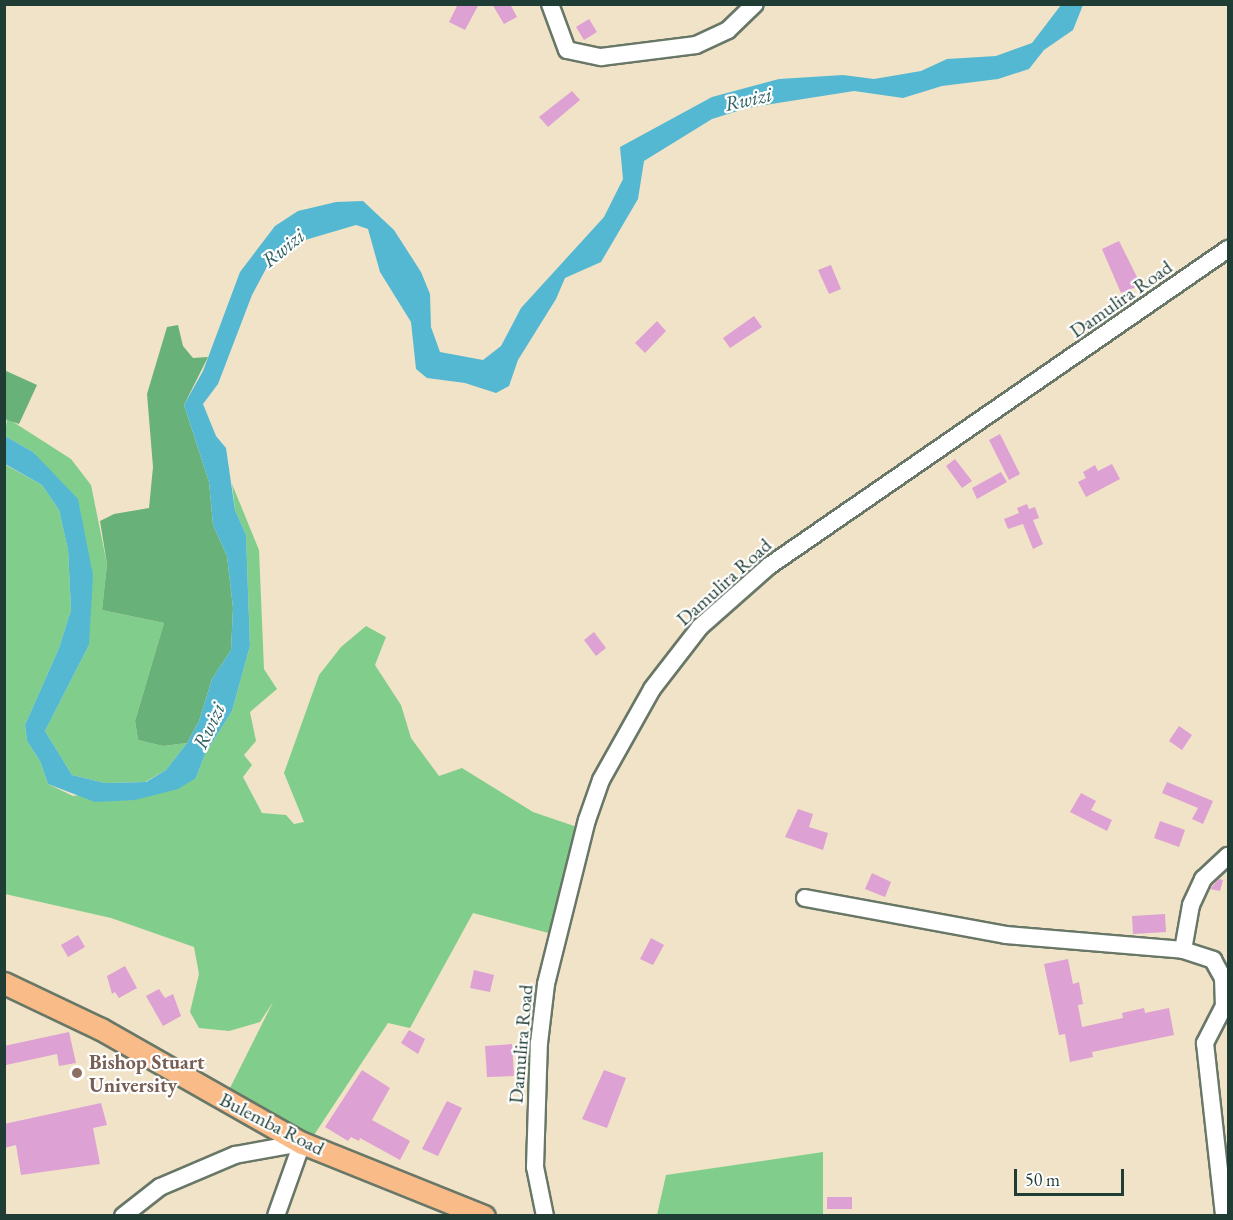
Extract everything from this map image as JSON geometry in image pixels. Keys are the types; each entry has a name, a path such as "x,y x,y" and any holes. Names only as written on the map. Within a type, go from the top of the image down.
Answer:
{"main road":[{"name":"Bulemba Road","path":"4,983 101,1029 302,1143 484,1215"}],"street":[{"path":"550,4 567,50 601,57 696,45 728,30 755,4"},
{"name":"Damulira Road","path":"545,1215 535,1167 538,1043 546,984 587,820 601,780 652,689 700,627 769,566 1228,249"},
{"path":"1183,950 1191,905 1199,888 1228,856"},
{"path":"806,898 1016,937 1183,950 1213,960 1225,987 1224,1006 1205,1043 1224,1215"},
{"path":"123,1215 160,1187 235,1155 302,1143"},
{"path":"276,1215 302,1143"}],"green space":[{"path":"178,325 183,346 193,358 208,357 184,405 209,482 213,525 227,556 233,608 231,650 212,679 199,721 187,743 163,746 138,740 135,721 164,623 102,610 107,564 100,521 114,514 149,508 153,467 147,394 167,327"},
{"path":"4,370 37,385 19,424 5,419"},
{"path":"7,418 71,459 91,485 107,564 102,610 164,623 135,721 138,740 163,746 187,743 166,770 145,782 105,783 72,775 45,731 89,645 52,475 33,452 5,436"},
{"path":"4,464 42,485 59,510 68,549 71,610 59,648 25,725 27,741 40,761 48,784 73,796 196,778 205,754 232,711 250,646 246,535 235,510 232,484 259,550 264,669 277,689 250,712 256,741 244,755 252,765 243,777 262,813 286,815 294,824 304,822 284,773 319,675 341,647 366,626 386,637 375,665 401,705 411,738 439,776 462,768 533,812 580,828 556,935 473,913 410,1028 388,1023 312,1138 226,1096 273,1002 260,1022 229,1031 199,1028 190,1012 199,974 194,947 111,918 5,894"},
{"path":"823,1152 823,1215 657,1215 666,1175"}],"water":[{"name":"Rwizi","path":"1061,5 1083,5 1073,30 1044,50 1029,69 998,79 942,86 903,98 854,91 747,108 712,119 644,161 638,199 601,262 565,278 556,299 518,360 509,386 496,393 465,383 427,378 416,369 411,322 380,272 368,229 356,225 295,243 268,265 252,295 218,384 203,404 216,436 226,448 235,510 246,535 250,646 232,711 205,754 196,778 178,789 135,800 95,802 48,784 40,761 27,741 25,725 59,648 71,610 68,549 59,510 42,485 5,464 5,436 33,452 78,499 93,575 89,645 45,731 72,775 105,783 146,782 166,770 187,743 199,721 212,679 231,650 233,608 227,556 213,525 209,482 184,405 203,371 240,272 275,226 298,211 336,202 363,201 394,230 421,272 430,294 431,327 440,352 483,360 501,346 521,308 604,217 623,179 620,147 712,97 779,79 843,75 874,79 921,71 947,59 996,56 1032,43"}],"building":[{"path":"458,4 479,4 465,30 449,22"},
{"path":"492,4 510,4 517,17 504,24"},
{"path":"589,19 597,32 584,40 576,27"},
{"path":"572,91 580,100 548,127 539,117"},
{"path":"1119,241 1141,285 1121,293 1102,249"},
{"path":"831,265 841,289 829,294 818,270"},
{"path":"754,316 762,327 730,348 723,338"},
{"path":"657,321 666,331 645,353 635,343"},
{"path":"1000,434 1020,474 1009,480 989,440"},
{"path":"955,459 972,481 962,488 946,466"},
{"path":"1112,464 1120,479 1086,497 1078,482 1086,478 1083,472 1095,465 1098,471"},
{"path":"1001,472 1007,482 977,499 972,488"},
{"path":"1027,504 1029,509 1035,507 1039,518 1033,520 1043,544 1033,549 1023,524 1008,529 1004,519 1019,513 1017,508"},
{"path":"594,632 606,648 596,656 584,640"},
{"path":"1179,726 1192,735 1182,750 1169,741"},
{"path":"1167,782 1213,801 1203,824 1192,819 1198,808 1162,793"},
{"path":"1081,793 1096,801 1091,810 1112,820 1107,831 1070,812"},
{"path":"798,809 813,814 809,827 828,833 823,850 785,837"},
{"path":"1160,821 1185,830 1179,847 1154,838"},
{"path":"872,873 891,882 885,897 865,889"},
{"path":"1219,879 1223,880 1220,891 1210,889"},
{"path":"1165,914 1166,932 1133,934 1132,916"},
{"path":"78,935 85,947 68,957 61,945"},
{"path":"651,938 664,945 653,965 640,959"},
{"path":"1068,959 1073,984 1079,982 1083,1004 1078,1005 1082,1027 1123,1018 1122,1013 1144,1008 1145,1013 1169,1008 1174,1035 1092,1052 1093,1057 1070,1062 1065,1034 1059,1035 1044,964"},
{"path":"125,966 137,988 119,998 115,992 112,994 107,976"},
{"path":"474,970 494,975 490,992 470,988"},
{"path":"159,989 165,998 173,994 181,1016 163,1026 146,996"},
{"path":"409,1030 425,1039 418,1054 401,1043"},
{"path":"69,1032 76,1063 59,1066 57,1054 6,1065 4,1046"},
{"path":"512,1044 514,1076 487,1077 485,1046"},
{"path":"362,1070 390,1088 372,1120 410,1141 400,1160 360,1138 359,1141 351,1137 348,1141 325,1127"},
{"path":"604,1070 626,1078 607,1128 582,1119"},
{"path":"447,1101 462,1108 438,1156 422,1149"},
{"path":"101,1103 107,1125 93,1128 100,1164 21,1175 16,1145 4,1148 4,1124"},
{"path":"827,1197 852,1197 852,1209 827,1209"}],"place":[{"name":"Bishop Stuart University","path":"77,1073"}]}
